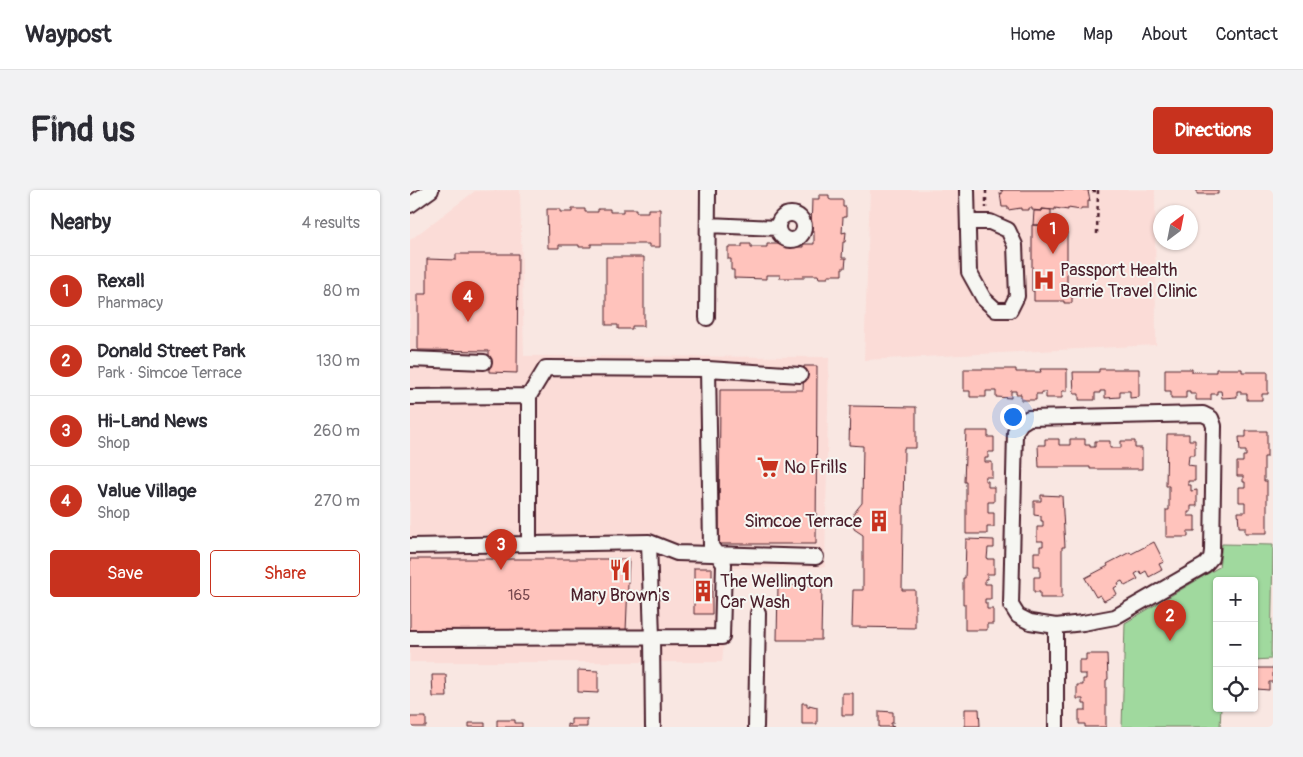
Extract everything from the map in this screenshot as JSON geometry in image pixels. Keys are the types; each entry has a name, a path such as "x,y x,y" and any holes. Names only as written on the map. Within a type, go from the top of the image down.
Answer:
{"street":[{"path":"410,205 431,190"},
{"path":"708,190 708,318"},
{"path":"967,190 969,272 984,299 996,310 1010,310 1017,296 1015,245 1008,230 990,222 968,222"},
{"path":"708,225 778,228"},
{"path":"410,359 484,362"},
{"path":"529,544 529,396 546,368 708,369 800,374"},
{"path":"410,638 722,637 724,564 711,546 708,369"},
{"path":"410,396 529,396"},
{"path":"1203,414 1211,418 1214,426 1212,551 1205,565 1115,617 1056,626 1030,622 1018,616 1011,605 1015,432 1021,423 1029,418 1203,414"},
{"path":"649,542 653,727"},
{"path":"410,546 649,542 677,553 816,557"},
{"path":"756,727 758,613"},
{"path":"1056,626 1056,727"}],"path":[{"path":"986,190 986,222"},
{"path":"1092,191 1098,191 1097,234"}],"shaded area":[{"path":"520,190 524,356 829,357 825,567 732,568 722,662 410,662 410,240 475,191"},
{"path":"870,190 1155,190 1153,250 1155,250 1156,345 864,360"}],"green space":[{"path":"1222,544 1273,545 1271,659 1258,660 1258,577 1213,577 1213,712 1221,712 1220,727 1122,727 1125,623 1219,567"}],"building":[{"path":"1002,190 1090,190 1088,191 1090,201 1088,201 1088,208 1081,208 1081,210 1055,208 1055,210 1042,209 1042,211 1032,210 1032,208 1021,210 1021,208 1008,210 1008,207 1002,207 1000,193 1002,194"},
{"path":"1197,190 1218,190 1218,194 1197,194"},
{"path":"819,195 829,195 831,200 843,200 843,207 846,207 846,217 843,217 842,233 846,232 842,258 846,258 845,268 842,268 842,275 828,275 828,278 819,278 818,275 804,275 804,278 780,278 780,275 766,275 766,279 734,278 734,270 731,270 731,259 728,259 728,247 742,247 742,244 751,244 751,247 767,247 767,244 790,244 790,247 803,247 803,244 814,244 814,231 811,231 812,199 819,199"},
{"path":"547,209 560,209 560,212 572,212 572,209 585,209 585,212 598,212 598,209 610,209 610,212 623,212 623,209 636,209 636,212 648,212 648,209 660,209 660,247 649,247 649,244 591,244 591,247 559,245 559,248 548,248"},
{"path":"1042,209 1051,210 1051,225 1033,225 1034,211 1042,211"},
{"path":"1032,225 1065,226 1065,232 1067,232 1067,290 1072,290 1072,303 1064,303 1064,301 1034,301 1034,291 1032,291"},
{"path":"456,254 518,254 517,373 489,372 489,351 418,350 418,294 427,294 427,259 456,260"},
{"path":"606,257 644,257 644,326 632,326 632,329 618,329 618,325 606,325"},
{"name":"No Frills","path":"804,366 817,366 816,544 719,544 720,390 803,390"},
{"path":"964,369 1016,369 1016,372 1041,372 1040,369 1067,369 1067,391 1062,391 1062,398 1046,398 1046,392 1042,392 1042,394 1036,394 1036,400 1021,400 1021,394 1016,394 1016,391 1011,391 1011,398 996,397 996,391 986,391 986,397 970,397 970,391 964,391"},
{"path":"1099,369 1139,369 1139,397 1130,398 1130,391 1120,391 1120,397 1105,398 1105,391 1100,391 1100,393 1095,393 1095,400 1079,400 1079,394 1074,394 1073,372 1099,372"},
{"path":"1165,369 1192,369 1192,372 1216,372 1216,369 1242,369 1242,372 1268,372 1268,394 1262,394 1262,400 1247,400 1247,394 1241,394 1241,391 1237,391 1237,397 1222,398 1221,391 1217,391 1217,394 1211,394 1211,400 1196,400 1196,394 1190,394 1190,391 1186,391 1186,398 1171,398 1171,391 1165,391"},
{"name":"Simcoe Terrace","path":"850,406 916,407 916,448 904,448 902,590 915,590 915,628 852,627 853,590 863,590 863,535 854,529 854,513 862,503 863,446 849,445"},
{"path":"966,431 988,431 988,437 994,437 994,452 988,452 988,458 985,458 985,462 992,462 992,477 985,477 985,481 988,481 988,487 994,487 994,502 988,502 988,513 994,513 994,527 987,527 987,534 966,534 966,482 964,482"},
{"path":"1246,431 1267,431 1267,457 1264,457 1264,481 1267,481 1267,533 1245,533 1245,527 1239,527 1238,512 1245,512 1245,502 1239,502 1239,487 1245,487 1245,482 1243,482 1243,476 1237,476 1237,462 1243,462 1243,456 1246,456 1246,451 1240,451 1239,437 1246,437"},
{"path":"1167,434 1189,434 1189,440 1195,440 1195,455 1189,455 1188,465 1195,466 1195,481 1188,481 1188,485 1191,485 1191,491 1197,490 1197,506 1191,506 1191,512 1188,512 1188,516 1195,516 1195,531 1188,531 1188,537 1166,537 1166,510 1169,510 1169,486 1166,486"},
{"path":"1045,439 1059,439 1059,445 1070,445 1070,439 1085,439 1085,445 1090,445 1090,447 1095,447 1095,441 1110,441 1110,448 1121,448 1121,441 1135,441 1135,448 1142,448 1142,469 1039,467 1038,445 1045,445"},
{"path":"1041,495 1062,496 1065,547 1062,547 1062,598 1040,598 1040,592 1034,592 1034,577 1040,577 1040,566 1034,566 1034,552 1040,552 1040,546 1043,546 1043,541 1037,541 1037,527 1043,527 1043,521 1041,521 1041,516 1034,515 1034,501 1041,501"},
{"path":"966,539 994,540 994,548 988,548 987,559 994,559 994,574 987,574 987,579 985,579 985,584 991,584 991,599 985,599 985,603 987,603 987,609 993,609 993,624 987,624 987,630 965,630 963,578 965,578"},
{"path":"1154,542 1164,562 1159,564 1162,570 1149,577 1146,571 1141,574 1140,571 1135,574 1138,579 1125,586 1122,581 1118,583 1119,585 1114,588 1117,594 1104,601 1100,595 1096,597 1085,578 1130,552 1131,554"},
{"path":"410,559 629,559 626,631 410,630"},
{"name":"The Wellington Car Wash","path":"694,568 712,568 712,614 694,614"},
{"path":"778,585 822,586 821,640 777,640"},
{"path":"1086,654 1107,654 1106,727 1085,727 1085,724 1079,724 1079,710 1086,710 1086,704 1083,704 1083,699 1077,699 1077,685 1083,685 1083,679 1086,679 1086,674 1079,674 1079,660 1086,660"},
{"path":"1258,668 1273,668 1273,682 1269,682 1269,690 1258,689"},
{"path":"578,670 598,671 598,693 578,692"},
{"path":"432,675 446,675 447,697 433,697"},
{"path":"842,693 853,693 853,715 842,715"},
{"path":"802,703 807,703 807,707 809,705 817,707 817,724 802,724"},
{"path":"965,709 979,709 980,726 965,726"},
{"path":"879,711 893,712 893,723 891,723 891,726 894,727 879,727"},
{"path":"410,717 426,717 426,727 410,727"},
{"path":"571,719 587,719 587,727 567,727 567,724 571,725"},
{"path":"497,720 515,720 515,723 522,723 522,727 497,727"},
{"path":"469,723 485,723 485,727 469,727"}],"place":[{"name":"Rexall","path":"1053,254"},
{"name":"Passport Health Barrie Travel Clinic","path":"1044,280"},
{"name":"Value Village","path":"468,322"},
{"name":"No Frills","path":"768,467"},
{"name":"Simcoe Terrace","path":"879,521"},
{"name":"Hi-Land News","path":"501,570"},
{"name":"Mary Brown's","path":"620,570"},
{"name":"The Wellington Car Wash","path":"703,591"},
{"name":"Donald Street Park","path":"1170,641"}]}
